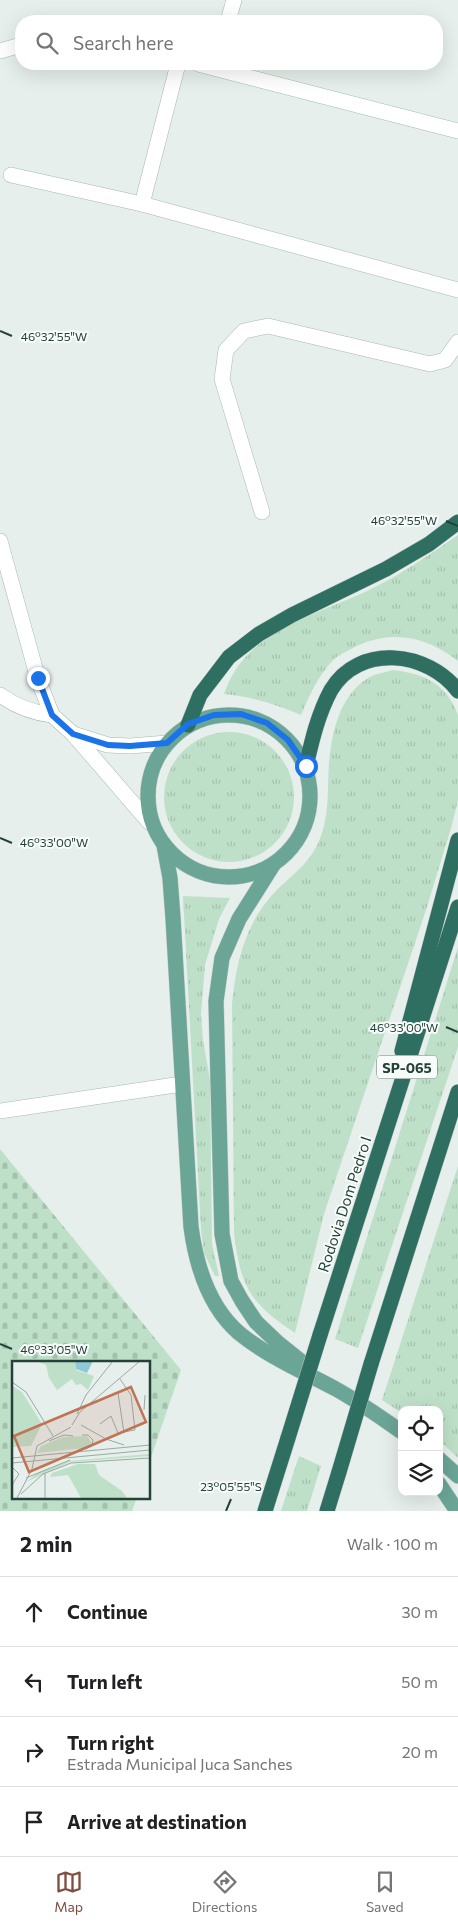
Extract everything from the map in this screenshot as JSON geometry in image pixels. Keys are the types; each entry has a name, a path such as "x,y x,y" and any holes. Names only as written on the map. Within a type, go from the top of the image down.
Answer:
{"highway":[{"path":"188,724 200,695 229,657 259,634 292,615 386,570 429,544 458,522"},
{"path":"306,766 317,721 332,689 352,668 378,659 406,658 430,666 450,681 458,691"},
{"path":"355,1227 458,840"},
{"name":"Rodovia Dom Pedro I","path":"265,1511 458,907"},
{"path":"326,1511 458,1092"}],"main road":[{"path":"273,865 251,876 226,879 202,875 180,863 164,845 150,822 148,792 154,765 167,743 188,724 214,715 232,714 241,714 267,723 288,740 306,766 310,798 304,827 292,846 273,865 239,919 222,958 216,1001 222,1234 231,1281 242,1302 256,1322 277,1342 338,1390"},
{"path":"164,845 170,878 191,1227 195,1254 218,1308 238,1332 262,1350 338,1390 398,1429"},
{"path":"385,1420 398,1435"},
{"path":"443,1463 458,1476"},
{"path":"443,1490 457,1511"}],"street":[{"path":"230,15 234,0"},
{"path":"0,51 15,47"},
{"path":"142,204 176,70"},
{"path":"231,70 458,131"},
{"path":"11,175 142,204 458,290"},
{"path":"262,512 222,379 226,350 244,331 268,326 430,364 445,360 458,342"},
{"path":"0,540 38,678 52,715 73,734 150,822"},
{"path":"0,695 15,706 35,713 52,715"},
{"path":"73,734 108,745 130,746 167,743"},
{"path":"0,1112 182,1084"}],"green space":[{"path":"458,535 458,661 433,645 406,638 392,637 365,643 344,652 334,659 319,679 301,715 263,702 224,694 235,671 249,653 267,638 310,615 377,586 419,562"},
{"path":"393,670 415,674 433,682 441,688 453,704 458,715 458,800 426,910 324,1214 295,1333 267,1312 250,1293 240,1268 237,1253 234,1234 232,1004 236,974 249,931 256,918 274,893 310,857 323,832 327,803 330,750 340,712 353,690 363,682 374,675"},
{"path":"229,732 242,733 254,737 275,751 289,772 293,784 293,810 289,822 275,843 254,857 242,861 229,862 216,861 204,857 183,843 169,822 165,810 164,797 165,784 169,772 183,751 204,737 216,733"},
{"path":"183,896 230,898 219,919 205,965 201,1014 203,1040 210,1080 212,1244 219,1276 215,1276 204,1253 201,1230"},
{"path":"458,947 458,1047 358,1348 335,1339"},
{"path":"0,1149 181,1370 150,1460 150,1361 12,1361 12,1498 137,1498 132,1511 0,1511"},
{"path":"458,1166 458,1458 443,1444 443,1406 398,1406 398,1410 382,1400"},
{"path":"299,1456 321,1466 307,1511 281,1511"}],"route":[{"path":"38,678 52,715 73,734 108,745 130,746 167,743 188,724 214,715 241,714 267,723 288,740 306,766"}]}
